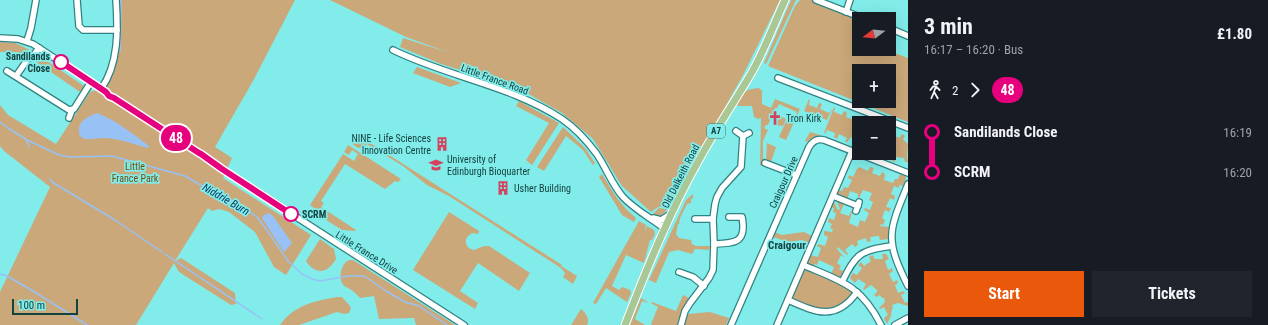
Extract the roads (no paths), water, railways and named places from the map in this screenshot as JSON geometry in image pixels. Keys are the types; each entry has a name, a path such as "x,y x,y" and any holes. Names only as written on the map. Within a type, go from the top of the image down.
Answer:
{"main road":[{"name":"Old Dalkeith Road","path":"625,325 672,212 700,157 752,71 771,34 785,0"}],"street":[{"path":"27,41 34,16 36,0"},
{"path":"77,0 78,26 83,30 117,30"},
{"path":"101,89 106,80 116,47 116,0"},
{"path":"816,0 852,14"},
{"path":"846,12 850,0"},
{"path":"896,31 908,36"},
{"path":"0,38 27,41 92,82 109,96"},
{"path":"16,76 28,59 40,48"},
{"name":"Little France Road","path":"393,50 412,60 516,95 562,119 586,141 623,197 664,229"},
{"path":"7,71 64,107 72,110"},
{"path":"781,80 908,128"},
{"path":"69,118 72,110 92,82"},
{"path":"736,131 743,136"},
{"path":"743,136 749,133"},
{"path":"681,325 685,311 704,286 713,270 713,219 715,204 719,192 741,167 743,136"},
{"name":"Craigour Drive","path":"732,324 809,147 815,141 824,140 852,151"},
{"path":"777,325 852,151"},
{"name":"Little France Drive","path":"201,154 464,325"},
{"name":"Craigour Drive","path":"875,160 908,173"},
{"path":"765,163 796,175"},
{"path":"908,184 893,223 892,233 892,246 898,265 908,286"},
{"path":"833,196 858,206"},
{"name":"Little France Road","path":"642,212 661,220 672,212"},
{"path":"714,244 734,243 742,235 744,216 728,217"},
{"path":"695,219 713,219"},
{"path":"842,282 852,263 859,255 871,249 892,246"},
{"path":"803,265 842,282 857,292 869,304 881,325"},
{"path":"679,272 693,277 704,286"},
{"path":"788,300 813,311 826,312 836,310 843,306 851,300 857,292"},
{"path":"895,325 908,318"}],"water":[{"path":"97,113 111,119 149,146 148,148 114,139 88,139 81,137 79,135 80,124 88,117"},
{"path":"269,213 273,216 292,243 284,252 262,218 264,215"}],"waterway":[{"path":"120,51 121,0"},
{"name":"Niddrie Burn","path":"0,122 27,140 59,155 70,157 112,156 185,176 216,194 237,203 257,217 288,261 302,274 320,281 348,276 364,276 405,302 419,306 447,325"},
{"name":"Niddrie Burn","path":"27,141 29,147"},
{"path":"50,179 52,182 115,220 162,252"},
{"path":"165,254 262,319"},
{"path":"0,274 7,276 33,291 87,325"}],"place":[{"name":"Sandilands Close","path":"61,62"},
{"name":"Tron Kirk","path":"775,118"},
{"name":"NINE - Life Sciences Innovation Centre","path":"442,144"},
{"name":"University of Edinburgh Bioquarter","path":"436,165"},
{"name":"Usher Building","path":"503,188"},
{"name":"SCRM","path":"291,214"}],"district":[{"name":"Craigour","path":"787,245"}],"park label":[{"name":"Little France Park","path":"135,172"}]}
